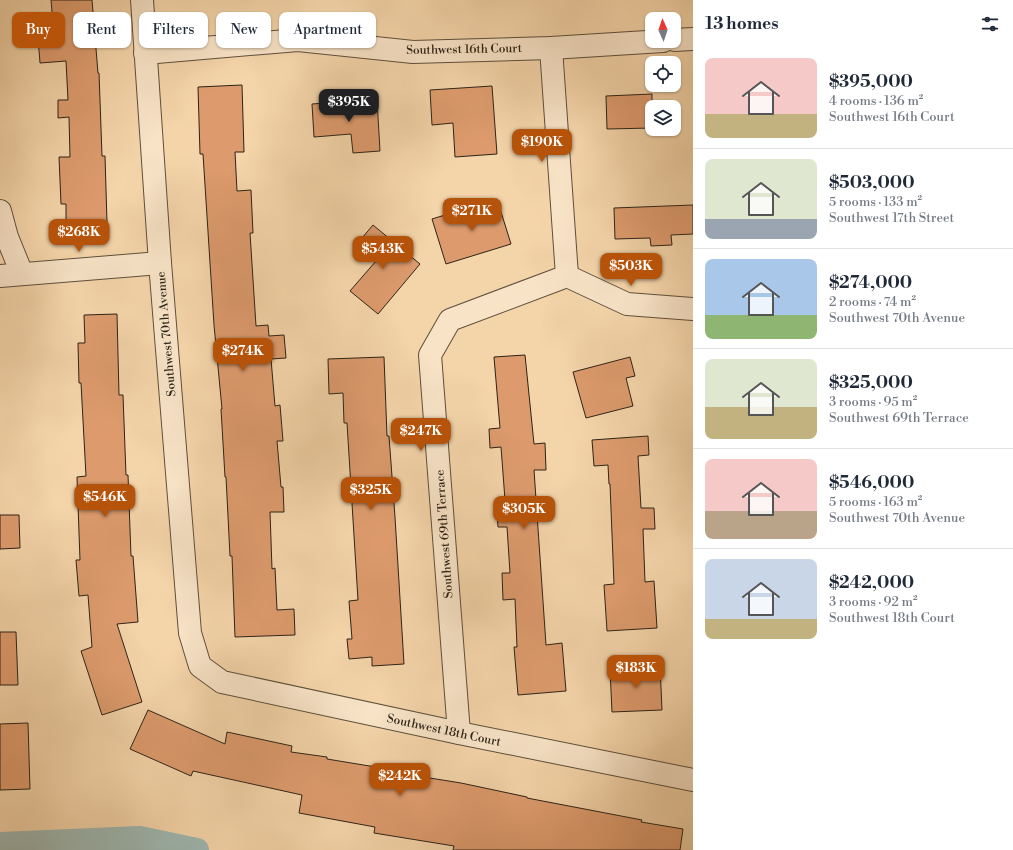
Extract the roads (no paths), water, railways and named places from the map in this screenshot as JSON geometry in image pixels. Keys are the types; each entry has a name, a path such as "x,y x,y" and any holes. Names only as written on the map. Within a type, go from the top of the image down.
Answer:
{"street":[{"name":"Southwest 70th Avenue","path":"142,0 160,263 190,632 200,666"},
{"path":"681,40 693,39"},
{"name":"Southwest 16th Court","path":"145,53 298,40 413,52 551,48 645,42"},
{"path":"551,48 567,276 627,304 693,309"},
{"path":"0,211 6,238 22,274"},
{"path":"0,276 160,263"},
{"name":"Southwest 69th Terrace","path":"459,733 430,355 450,320 567,276"},
{"name":"Southwest 18th Court","path":"200,666 222,682 459,733 693,780"}],"waterway":[{"path":"0,844 140,838 197,850"}]}
